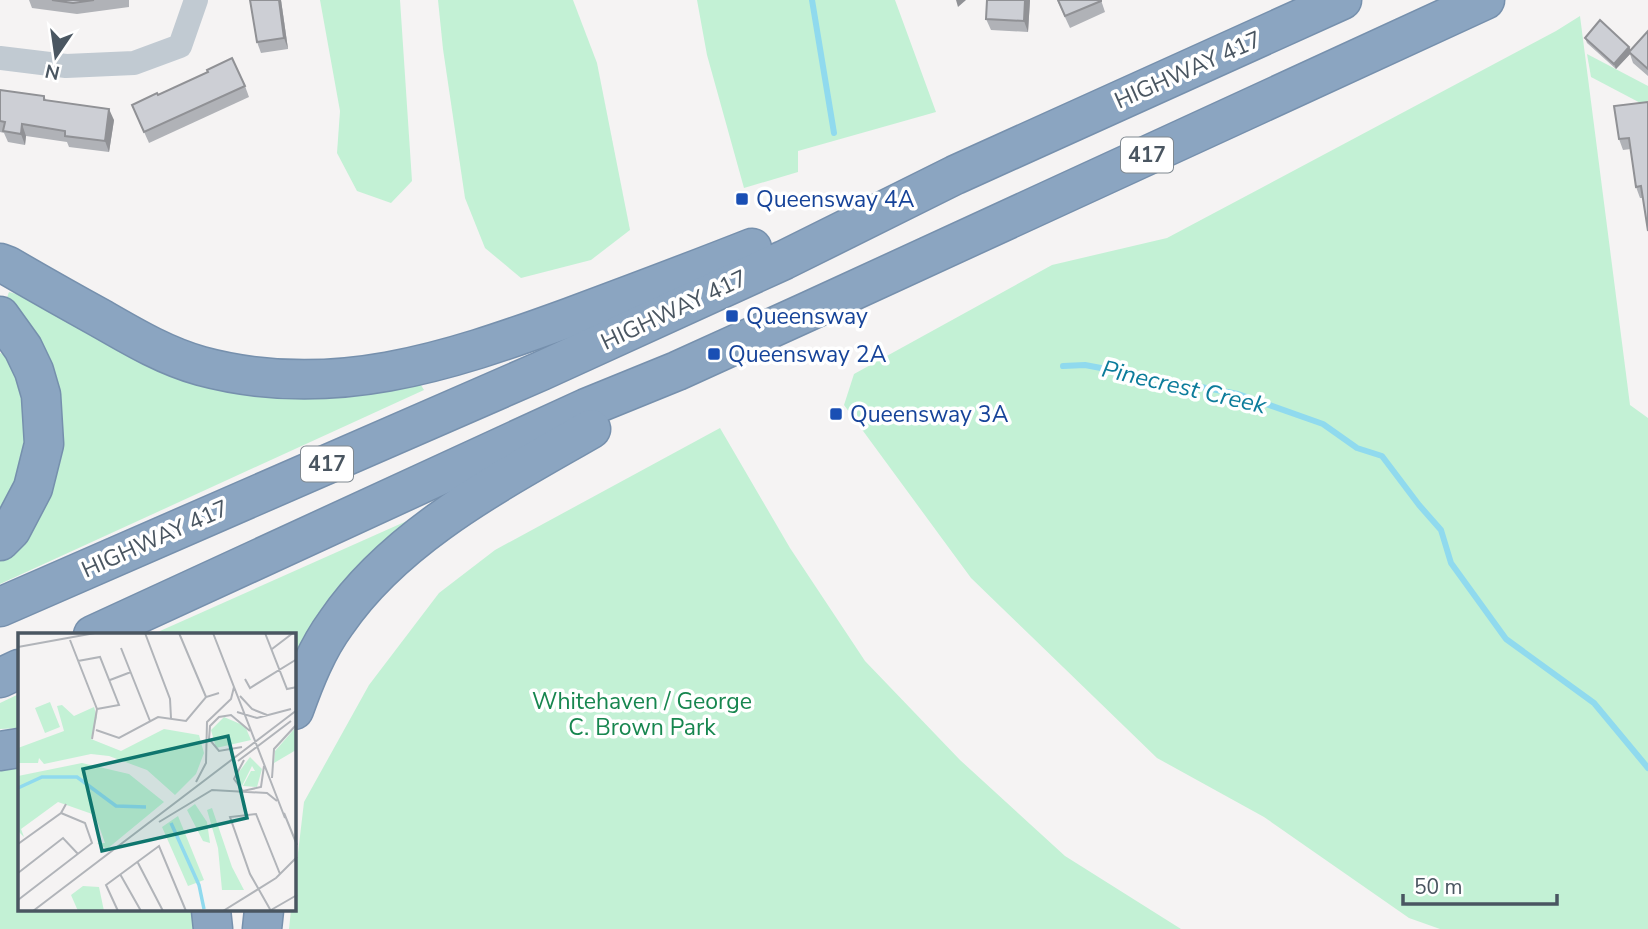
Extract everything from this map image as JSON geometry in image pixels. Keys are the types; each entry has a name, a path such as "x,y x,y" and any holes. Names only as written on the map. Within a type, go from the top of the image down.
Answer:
{"highway":[{"name":"HIGHWAY 417","path":"0,607 516,382 648,305 955,176 1342,0"},
{"name":"417","path":"97,633 586,408 677,371 1485,0"},
{"path":"0,263 151,347 200,366 252,376 307,380 355,378 404,370 527,333 648,305"},
{"path":"0,316 23,348 34,371 41,395 44,444 33,488 11,530 0,541"},
{"path":"296,705 318,652 336,622 393,558 442,520 603,423 677,371"},
{"path":"0,678 18,669"},
{"path":"0,751 18,748"}],"street":[{"path":"0,58 65,66 134,63 180,46 196,0"}],"green space":[{"path":"320,0 400,0 412,181 391,203 357,191 337,153 340,111"},
{"path":"438,0 573,0 597,63 630,230 591,260 521,278 485,248 465,198"},
{"path":"697,0 895,0 936,112 798,151 798,172 744,188 707,55"},
{"path":"1580,16 1630,405 1648,418 1648,929 1440,929 1409,918 1264,817 1157,758 971,578 844,405 854,374 1052,265 1167,238"},
{"path":"1587,54 1648,86 1648,107 1591,77"},
{"path":"9,292 277,392 344,398 419,382 424,390 0,584 0,556 44,494 4,306"},
{"path":"0,353 4,354 19,378 28,428 19,474 0,511"},
{"name":"Whitehaven / George C. Brown Park","path":"720,428 790,548 865,661 960,760 1065,856 1181,929 289,929 291,912 296,912 296,870 304,802 369,685 439,593 495,550"},
{"path":"409,520 417,524 296,668 296,633 155,633"},
{"path":"18,694 18,728 0,729 0,703"},
{"path":"18,761 18,912 194,912 195,929 0,929 0,765"}],"building":[{"path":"52,0 94,0 73,3"},
{"path":"250,0 279,0 284,38 257,42"},
{"path":"987,0 1025,0 1024,21 986,19"},
{"path":"1058,0 1101,0 1101,1 1065,16"},
{"path":"1600,20 1629,47 1614,64 1585,38"},
{"path":"1648,31 1648,69 1629,52"},
{"path":"232,58 245,86 144,132 132,105 208,72 207,70"},
{"path":"0,90 44,96 44,100 109,109 105,141 65,136 65,131 22,124 21,134 3,131 5,122 0,121"},
{"path":"1648,102 1648,231 1641,186 1636,187 1629,138 1619,139 1614,106"}],"waterway":[{"name":"Pinecrest Creek","path":"812,0 834,133"},
{"name":"Pinecrest Creek","path":"1063,366 1085,365 1238,394 1323,424 1357,448 1382,456 1441,530 1451,563 1506,639 1594,703 1648,768"}],"place":[{"name":"Queensway 4A","path":"742,199"},
{"name":"Queensway","path":"732,316"},
{"name":"Queensway 2A","path":"714,354"},
{"name":"Queensway 3A","path":"836,414"}]}
